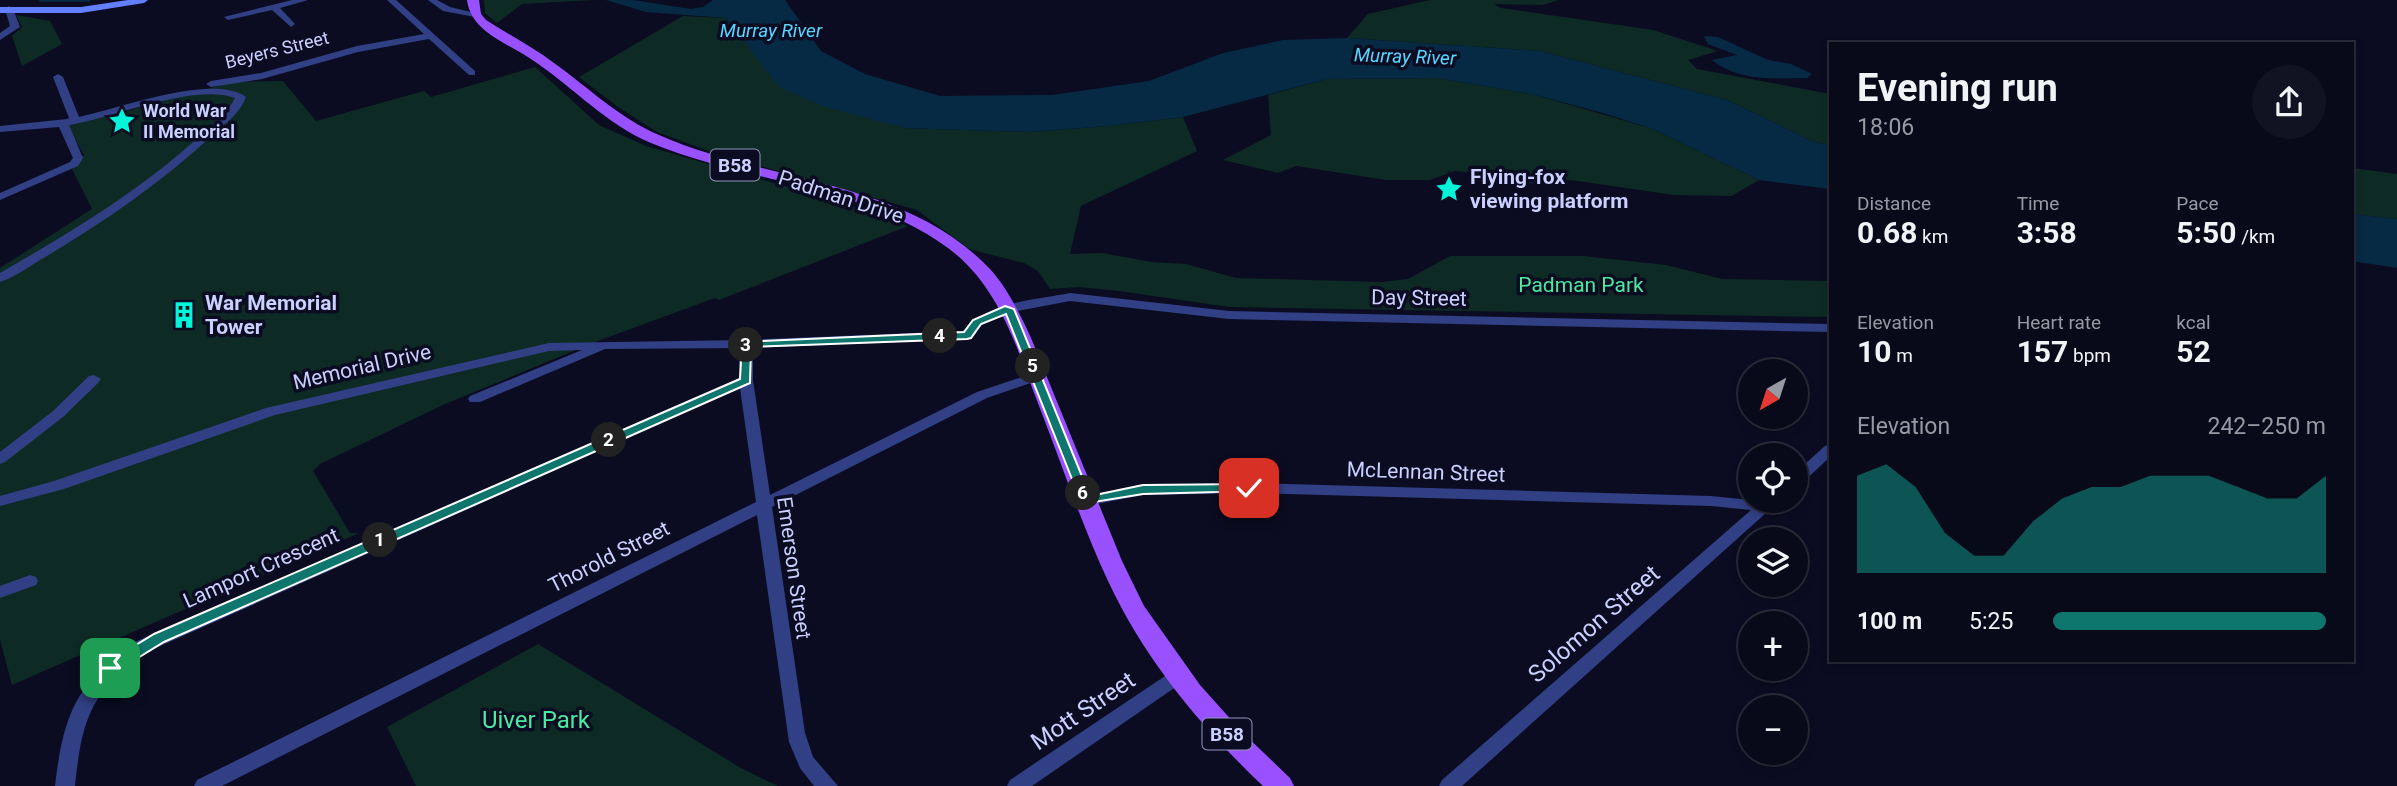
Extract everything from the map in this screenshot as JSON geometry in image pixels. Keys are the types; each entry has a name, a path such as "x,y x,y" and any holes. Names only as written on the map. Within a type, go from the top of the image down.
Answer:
{"main road":[{"path":"5,5 74,11 144,0"},
{"name":"Padman Drive","path":"474,7 488,27 552,67 601,109 642,134 702,156 871,204 931,230 972,260 996,287 1009,309 1119,583 1136,617 1178,677 1229,737 1282,786"}],"street":[{"path":"228,17 304,0"},
{"path":"391,0 472,74"},
{"path":"432,0 437,6 448,10 474,7"},
{"path":"4,35 15,27 5,5"},
{"path":"274,7 291,24"},
{"name":"Beyers Street","path":"137,107 136,103 194,88 262,76 357,48 431,36"},
{"path":"58,77 74,118 67,122"},
{"path":"0,129 67,122 215,90 233,92 241,97 234,109 194,149 163,174 78,232 0,278"},
{"path":"0,197 74,164 78,153 67,122"},
{"name":"Day Street","path":"746,344 967,335 977,322 1009,309 1070,296 1229,314 1829,328"},
{"path":"475,399 607,344"},
{"name":"Memorial Drive","path":"0,501 59,485 213,429 302,402 549,347 607,344 746,344"},
{"name":"Emerson Street","path":"746,344 746,380 796,733 803,759 813,775 828,786"},
{"name":"Thorold Street","path":"204,786 982,396 1037,376"},
{"path":"0,459 58,414 94,379"},
{"name":"Lamport Crescent","path":"65,786 70,740 86,697 110,668 143,646 746,380"},
{"path":"1808,469 1829,450"},
{"name":"McLennan Street","path":"1086,501 1143,490 1249,488 1738,502"},
{"name":"Solomon Street","path":"1449,786 1758,513"},
{"path":"0,592 30,580"},
{"name":"Mott Street","path":"1017,786 1178,677"}],"green space":[{"path":"484,0 593,0 522,4 497,23 485,13"},
{"path":"1430,0 1558,0 1543,5 1494,4 1501,8 1653,30 1718,51 1688,60 1697,69 1829,94 1829,145 1814,142 1727,100 1540,51 1347,38 1368,14"},
{"path":"16,15 50,21 62,44 22,66 12,36 22,27"},
{"name":"Padman Park","path":"683,16 726,18 736,33 905,128 1029,132 1183,117 1197,151 1081,206 1070,254 1102,253 1152,262 1186,264 1236,278 1382,282 1408,279 1450,256 1583,256 1666,265 1722,279 1829,281 1829,317 1229,307 1119,291 1079,287 1050,289 1038,271 1024,263 969,249 917,210 717,154 657,132 579,77"},
{"path":"535,67 599,125 646,146 840,202 908,226 719,300 715,298 595,342 445,404 320,464 313,471 350,533 359,533 12,685 0,640 0,268 92,209 72,169 84,155 66,123 112,115 232,82 283,81 316,121 424,91 431,97"},
{"path":"1437,78 1536,95 1653,129 1759,180 1731,196 1674,195 1571,180 1516,185 1487,174 1455,171 1430,180 1386,180 1296,166 1278,173 1223,160 1271,135 1268,95 1327,79"},
{"path":"2354,168 2397,174 2397,219 2354,214"},
{"name":"Uiver Park","path":"538,644 741,768 778,786 416,786 387,727"}],"water":[{"name":"Murray River","path":"606,0 633,0 691,9 703,7 713,0 785,0 821,51 865,74 940,96 1052,95 1149,81 1223,53 1283,40 1347,38 1540,51 1727,100 1814,142 1829,145 1829,189 1759,180 1653,129 1603,113 1536,95 1437,78 1327,79 1183,117 1109,126 1029,132 905,128 825,107 779,87 726,18 646,12"},
{"path":"1704,36 1718,37 1768,60 1791,64 1812,74 1807,78 1770,78 1734,72 1712,60 1737,55 1708,44"},
{"path":"2354,214 2397,219 2397,268 2354,261"}],"waterway":[{"path":"40,0 89,0"}],"place":[{"name":"World War II Memorial","path":"122,121"},
{"name":"Flying-fox viewing platform","path":"1449,189"},
{"name":"War Memorial Tower","path":"184,315"}],"route":[{"path":"110,668 159,638 746,380 746,344 967,335 977,322 1009,309 1086,501 1143,490 1249,488"}]}
